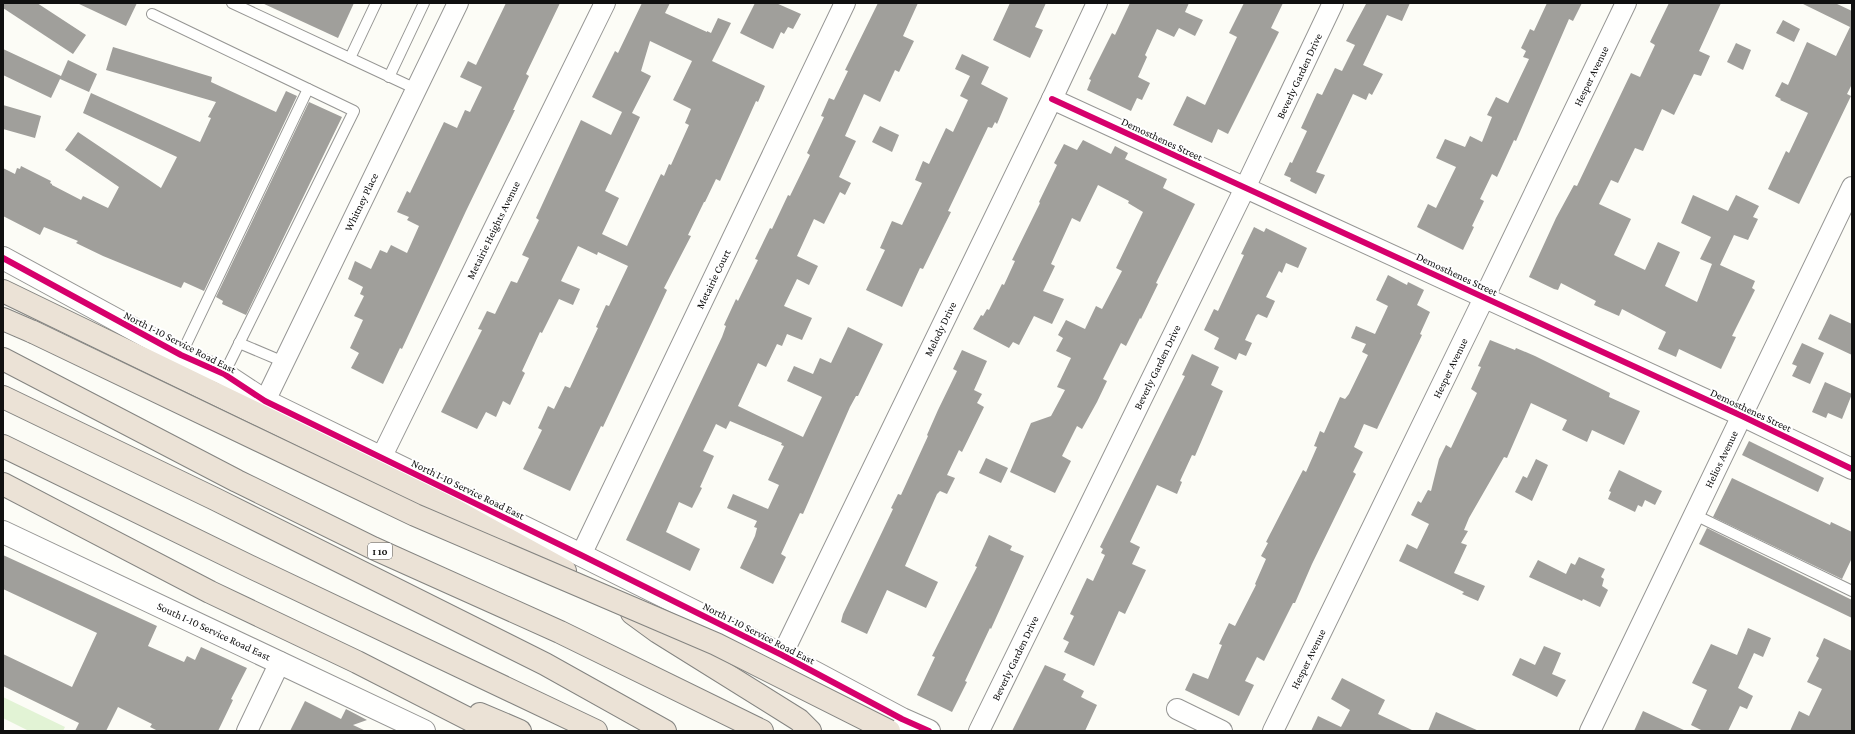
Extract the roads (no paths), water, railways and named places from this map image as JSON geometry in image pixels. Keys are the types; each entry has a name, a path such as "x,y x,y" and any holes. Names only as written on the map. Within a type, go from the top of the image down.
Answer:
{"highway":[{"path":"4,291 445,505 524,547 603,593 658,632 799,720 810,731"},
{"path":"3,319 415,515 716,644 889,731"},
{"name":"I 10","path":"3,359 237,481 359,541 560,632 762,731"},
{"path":"3,398 215,499 545,664 665,731"},
{"path":"3,446 255,569 596,731"},
{"path":"3,484 210,592 357,662 492,731"},
{"path":"357,662 520,731"}],"street":[{"name":"Whitney Place","path":"265,401 458,3"},
{"name":"Metairie Heights Avenue","path":"381,458 605,3"},
{"name":"Metairie Court","path":"581,555 845,3"},
{"name":"Melody Drive","path":"782,655 1052,99 1097,3"},
{"name":"Beverly Garden Drive","path":"980,731 1245,188 1333,3"},
{"name":"Hesper Avenue","path":"1273,731 1626,3"},
{"name":"Demosthenes Street","path":"1052,99 1742,416 1852,469"},
{"name":"Helios Avenue","path":"1590,731 1852,187"},
{"name":"North I-10 Service Road East","path":"3,258 181,355 224,374 265,401 581,555 782,655 897,717 929,731"},
{"name":"South I-10 Service Road East","path":"3,532 424,731"},
{"path":"247,731 280,662"},
{"path":"1177,709 1222,731"}],"lane":[{"path":"232,3 416,89"},
{"path":"350,58 376,3"},
{"path":"389,77 424,3"},
{"path":"152,14 354,111 224,374"},
{"path":"181,355 308,89"},
{"path":"239,343 284,362"},
{"path":"1695,515 1852,591"}]}
